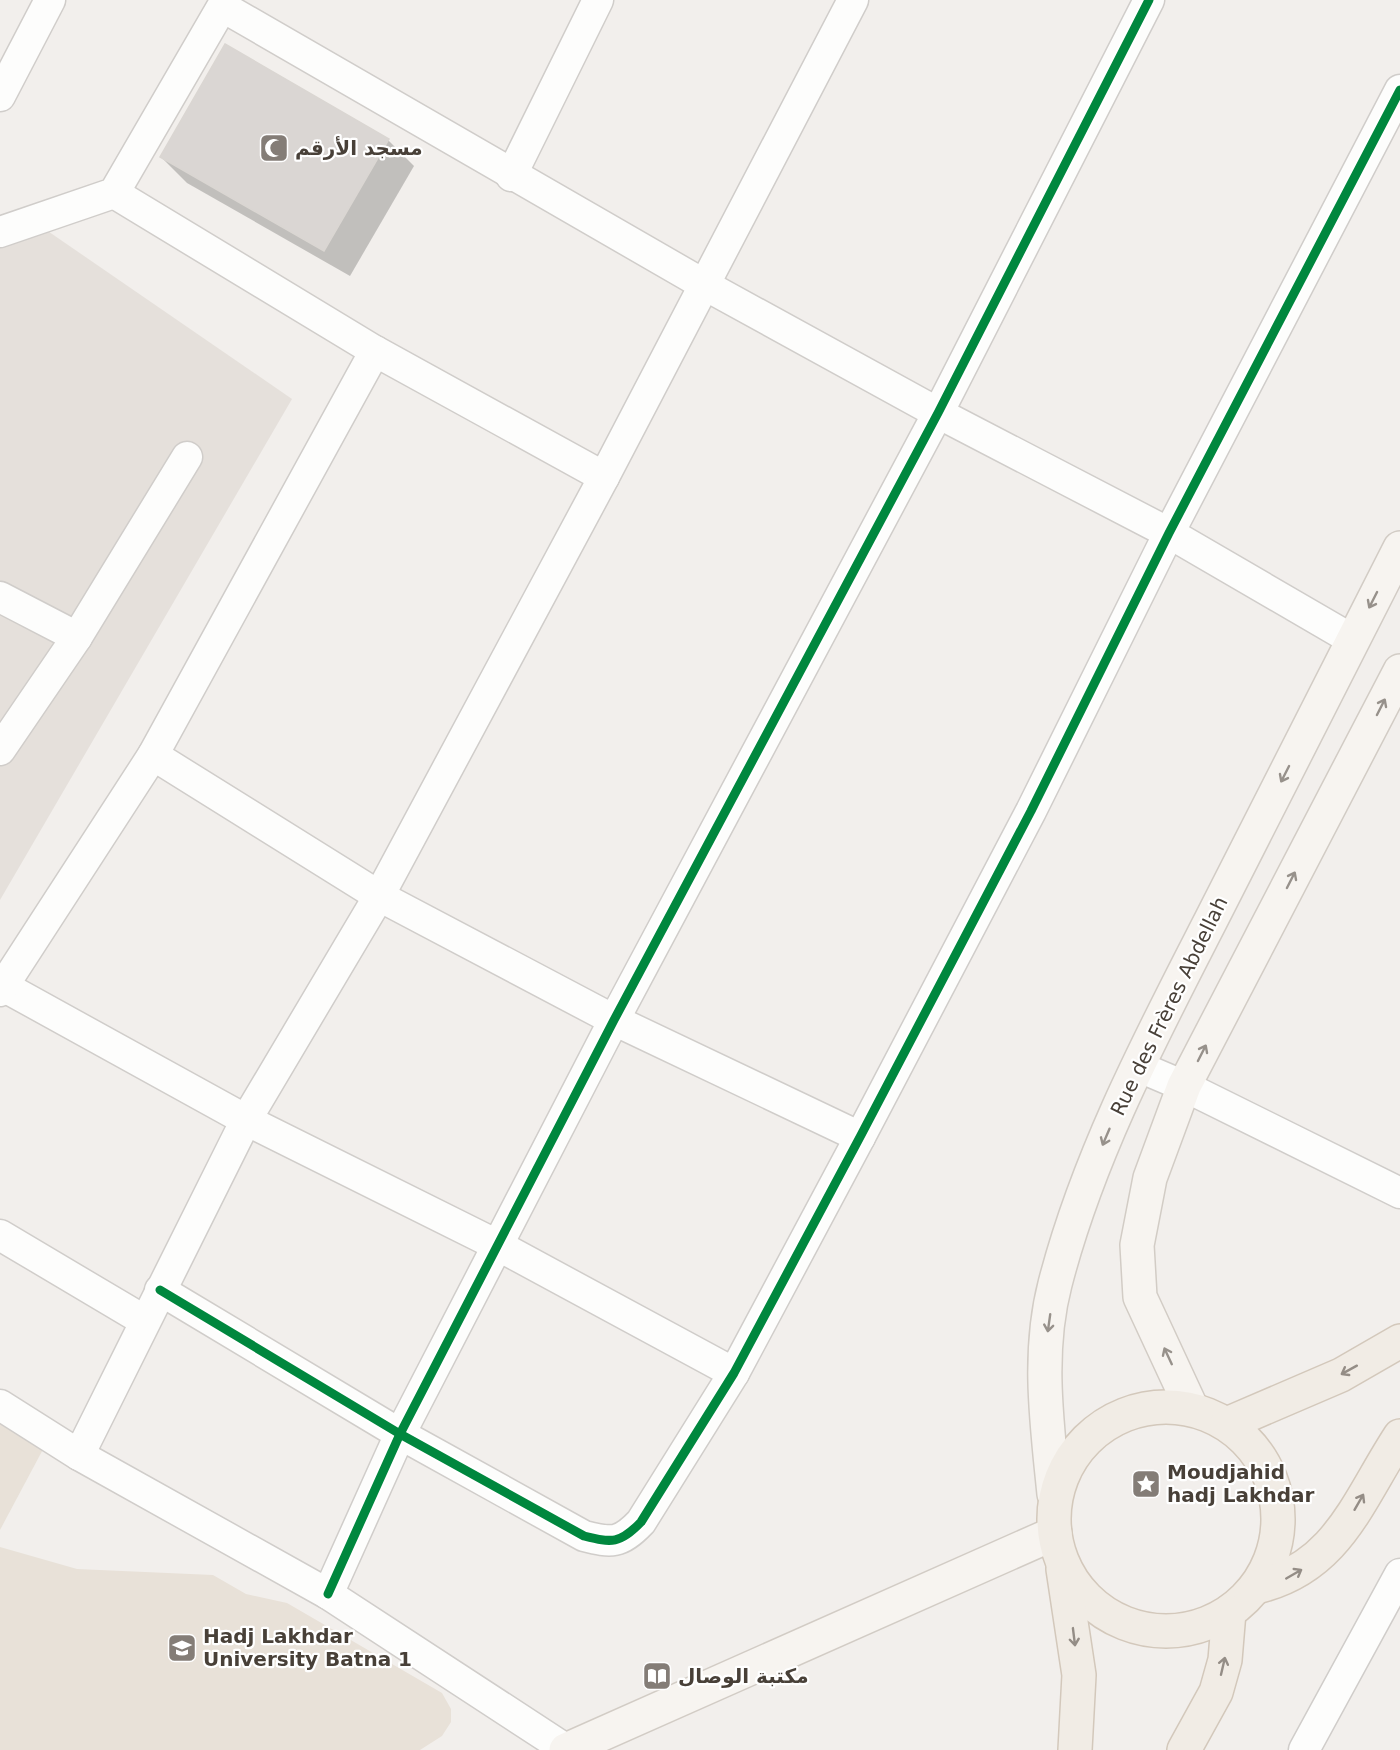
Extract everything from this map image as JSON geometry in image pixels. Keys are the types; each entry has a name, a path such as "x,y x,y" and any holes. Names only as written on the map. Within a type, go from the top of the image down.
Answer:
{"main road":[{"name":"Rue des Frères Abdellah","path":"1054,1494 1044,1398 1046,1349 1055,1286 1093,1168 1137,1066 1400,548"},
{"path":"1192,1409 1140,1297 1137,1245 1150,1178 1184,1086 1400,671"},
{"path":"1227,1424 1341,1375 1400,1341"},
{"path":"1058,1546 1077,1587 1101,1611 1132,1626 1165,1631 1198,1626 1229,1612 1256,1587 1274,1554 1279,1517 1273,1481 1255,1448 1227,1424 1192,1409 1157,1407 1124,1415 1094,1433 1071,1459 1054,1494 1058,1546 1068,1592 1079,1675 1075,1750"},
{"path":"1256,1587 1282,1581 1306,1567 1327,1550 1400,1436"},
{"path":"566,1750 1058,1546"},
{"path":"1184,1750 1216,1692 1225,1660 1229,1612"}],"street":[{"path":"0,96 50,0"},
{"path":"511,176 598,0"},
{"path":"79,1455 246,1120 379,896 604,477 853,0"},
{"path":"328,1594 400,1434 614,1020 938,413 1149,0"},
{"path":"0,232 114,193 224,3 511,176 938,413 1169,533 1353,640"},
{"path":"160,1290 400,1434 584,1536 608,1542 627,1536 640,1522 734,1373 1031,811 1169,533 1400,90"},
{"path":"114,193 375,351 604,477"},
{"path":"375,351 153,755 1,989 246,1120 499,1246 734,1373"},
{"path":"0,750 77,637 188,457"},
{"path":"0,597 77,637"},
{"path":"153,755 379,896 614,1020 860,1137"},
{"path":"1137,1066 1184,1086 1399,1189"},
{"path":"0,1234 145,1321"},
{"path":"0,1406 79,1455 328,1594 566,1750"},
{"path":"1304,1750 1390,1618 1400,1574"}],"shaded area":[{"path":"39,225 292,399 0,900 0,245"},
{"path":"0,1411 48,1440 0,1530"},
{"name":"Hadj Lakhdar University Batna 1","path":"0,1547 77,1569 213,1575 246,1594 287,1603 442,1693 451,1709 451,1722 442,1736 420,1750 0,1750"}],"building":[{"name":"مسجد الأرقم","path":"225,44 389,139 324,251 160,157"}],"cycle path":[{"path":"328,1594 400,1434 614,1020 938,413 1149,0"},
{"path":"160,1290 400,1434 584,1536 615,1540 634,1529 641,1522 734,1373 860,1137 1031,811 1169,533 1400,90"}],"place":[{"name":"مسجد الأرقم","path":"274,148"},
{"name":"Moudjahid hadj Lakhdar","path":"1146,1484"},
{"name":"Hadj Lakhdar University Batna 1","path":"182,1648"},
{"name":"مكتبة الوصال","path":"657,1676"}]}
